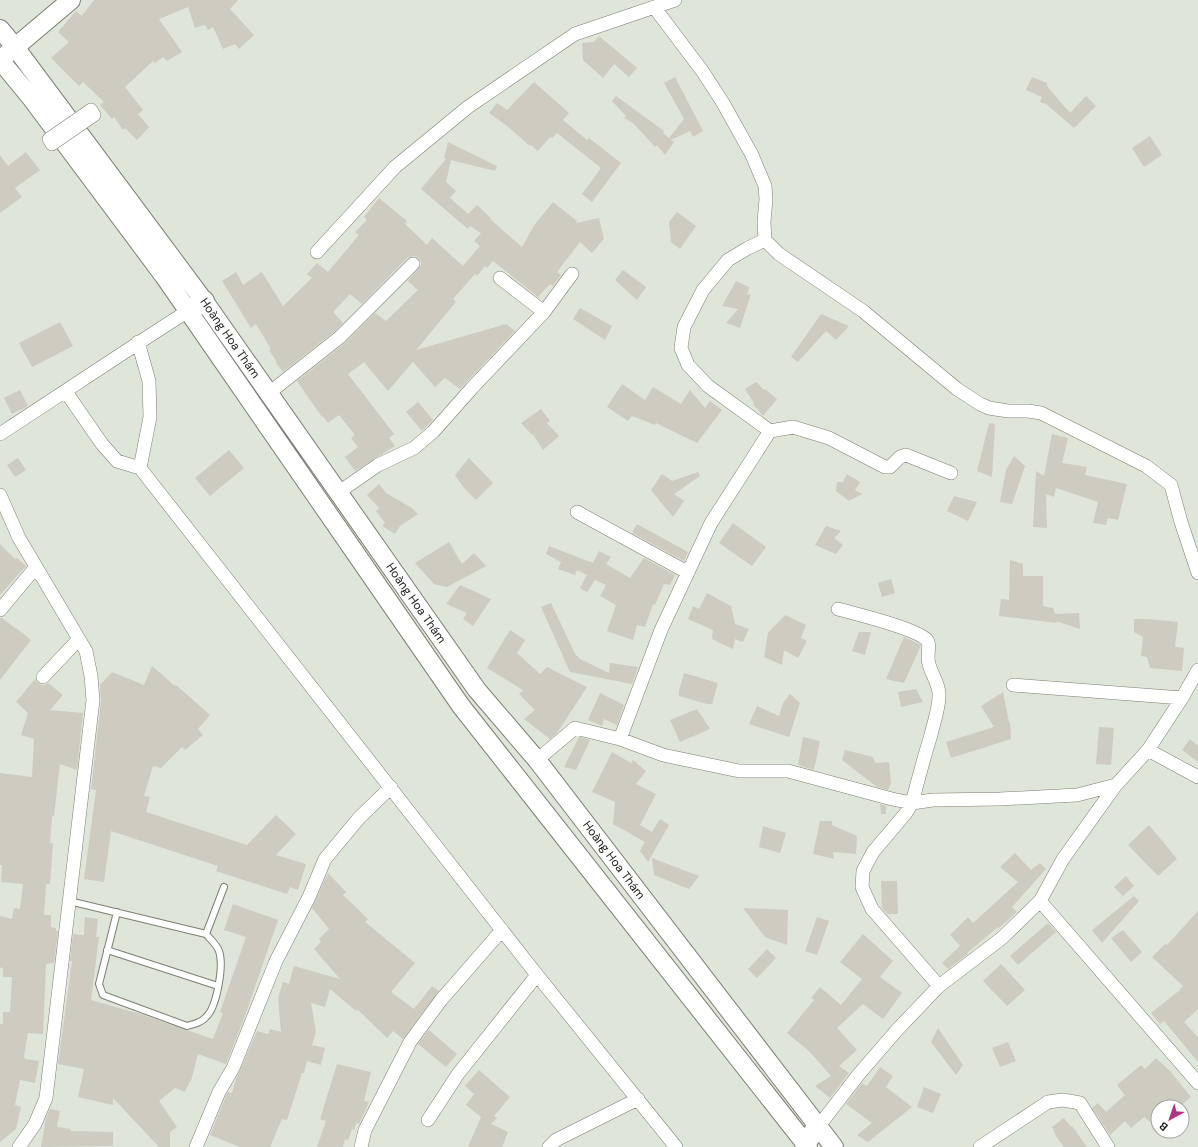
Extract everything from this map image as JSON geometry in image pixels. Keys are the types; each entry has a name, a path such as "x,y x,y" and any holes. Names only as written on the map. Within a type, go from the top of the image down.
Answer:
{"main road":[{"path":"0,60 71,0"},
{"name":"Hoàng Hoa Thám","path":"0,29 16,47 196,306 461,706 807,1145"},
{"name":"Hoàng Hoa Thám","path":"0,60 32,99 164,276 196,306 269,393 477,690 537,760 834,1147"},
{"path":"807,1145 818,1127"}],"street":[{"path":"317,252 395,167 468,107 575,34 674,0"},
{"path":"654,7 703,72 723,103 752,156 765,186 765,240 779,254 863,311 957,389 980,404 989,408 1028,410 1042,413 1146,466 1171,485 1181,522 1198,573"},
{"path":"765,240 728,260 703,290 684,327 681,348 688,365 708,386 770,431 793,427 829,438 885,467 890,467 900,457 906,455 951,473"},
{"path":"269,393 340,337 413,264"},
{"path":"339,492 378,465 414,448 433,432 472,388 544,312 572,274"},
{"path":"500,278 544,312"},
{"path":"0,434 66,392 138,342 196,306"},
{"path":"138,342 149,381 150,417 140,468"},
{"path":"66,392 102,444 117,461 140,468 537,975 676,1147"},
{"path":"620,739 661,630 687,572 711,523 770,431"},
{"path":"0,495 19,538 86,651 91,676 93,700 46,1098 35,1124 19,1147"},
{"path":"578,512 687,572"},
{"path":"0,610 36,566"},
{"path":"838,609 920,634 928,641 930,646 927,655 939,693 937,710 912,803 906,813 873,852 863,871 862,887 872,909 938,986"},
{"path":"43,677 78,639"},
{"path":"818,1127 883,1047 938,986 1002,938 1040,901 1063,859 1116,784 1148,750 1182,698 1198,670"},
{"path":"1013,685 1182,698"},
{"path":"537,760 575,728 620,739 663,756 739,771 788,771 912,803 933,800 1000,799 1077,795 1116,784"},
{"path":"1148,750 1198,777"},
{"path":"196,1147 219,1092 233,1068 276,961 309,897 325,859 359,818 391,787"},
{"path":"1040,901 1198,1083"},
{"path":"360,1147 365,1130 410,1042 441,1000 502,930"},
{"path":"428,1120 458,1074 537,975"},
{"path":"550,1147 556,1140 638,1099"},
{"path":"980,1146 1048,1102 1063,1100 1080,1103 1108,1147"}],"lane":[{"path":"206,934 224,887"},
{"path":"69,901 117,912 206,934 219,950 221,965 214,1005 208,1016 199,1022 187,1026 103,995 100,984 117,912"},
{"path":"107,950 218,986"}],"building":[{"path":"94,0 238,0 230,9 254,35 239,49 235,44 223,49 213,27 208,30 205,25 195,28 188,7 159,19 182,52 167,61 163,57 155,63 153,61 125,87 143,110 138,114 149,127 137,140 125,128 123,130 114,117 112,119 100,105 104,102 83,82 79,86 51,58 69,42 58,32 76,11 82,16"},
{"path":"599,36 637,68 629,77 614,64 603,78 583,60 582,43 594,42"},
{"path":"675,77 703,131 693,137 690,131 671,140 674,142 665,155 657,145 655,147 633,123 624,118 626,116 612,101 616,96 664,131 663,133 669,138 684,119 664,83"},
{"path":"1032,77 1047,83 1047,86 1070,113 1086,96 1096,106 1074,128 1046,104 1040,102 1042,97 1026,90"},
{"path":"534,82 569,113 563,120 587,140 589,138 621,163 592,202 582,194 601,168 557,133 552,138 550,137 538,151 489,113 497,103 507,110"},
{"path":"1150,136 1162,155 1144,167 1132,148"},
{"path":"448,142 497,166 495,171 451,160 446,182 456,191 450,198 468,214 477,205 491,218 490,219 522,247 535,224 553,202 577,221 576,223 599,218 604,239 592,253 580,242 557,272 561,275 553,286 550,284 538,297 493,261 487,268 485,266 477,276 475,274 453,299 456,302 416,350 506,324 515,331 460,389 445,378 435,387 413,362 388,391 364,362 348,374 394,434 389,438 395,446 355,471 345,457 358,447 351,438 355,435 339,415 328,423 323,416 322,417 297,381 345,343 375,313 386,321 418,290 408,281 421,266 419,259 415,256 407,258 362,304 350,294 333,312 343,323 283,372 276,363 277,362 269,350 271,349 256,324 251,328 222,281 236,272 243,285 262,272 283,306 312,278 307,274 317,263 328,272 359,235 355,232 367,220 364,217 379,198 407,221 405,224 427,245 432,238 463,266 480,246 474,241 481,233 470,226 468,229 421,189 446,159 444,158"},
{"path":"26,152 40,170 15,188 22,197 0,213 0,155 8,166"},
{"path":"677,212 696,226 680,249 671,242 669,222"},
{"path":"623,270 646,287 637,300 615,280"},
{"path":"736,281 749,287 747,295 751,294 740,328 726,323 738,309 722,306"},
{"path":"580,308 612,326 605,340 573,319"},
{"path":"821,314 849,326 836,340 826,331 798,362 791,357"},
{"path":"60,322 73,346 32,367 19,343"},
{"path":"756,382 777,399 763,416 753,404 754,403 745,389"},
{"path":"622,384 645,400 653,387 681,404 690,390 705,408 710,401 722,410 697,443 656,423 655,425 632,416 628,421 607,407"},
{"path":"20,390 28,406 12,414 4,398"},
{"path":"418,402 433,420 422,431 406,412"},
{"path":"541,409 550,421 547,423 559,436 543,450 533,434 532,435 521,423"},
{"path":"989,423 995,424 992,477 977,471"},
{"path":"1052,434 1068,438 1062,463 1087,467 1085,475 1127,484 1118,520 1108,518 1106,525 1093,523 1098,502 1056,488 1054,497 1046,494 1047,528 1033,527 1036,471 1044,476"},
{"path":"229,450 244,468 210,496 195,478"},
{"path":"1014,456 1025,466 1012,504 1000,502 1006,470"},
{"path":"18,458 26,470 15,477 7,465"},
{"path":"469,458 493,483 476,500 464,488 455,475"},
{"path":"698,472 700,476 674,494 684,501 673,517 651,490 662,474 672,481"},
{"path":"847,474 860,482 855,490 862,494 849,501 836,491 837,482 843,482"},
{"path":"379,484 386,493 412,508 418,514 400,526 395,534 382,526 385,523 376,511 379,508 367,495"},
{"path":"954,496 977,502 968,521 947,511"},
{"path":"733,523 766,547 752,566 719,543"},
{"path":"637,524 688,552 684,561 632,533"},
{"path":"826,526 841,531 834,538 843,545 836,554 815,545"},
{"path":"449,542 462,564 474,553 486,566 447,587 434,584 415,563"},
{"path":"0,544 15,559 17,558 26,566 0,595"},
{"path":"549,546 593,563 599,551 611,557 606,564 630,578 644,558 675,575 670,585 664,584 655,605 653,604 645,627 637,625 633,640 607,631 616,605 600,596 606,585 595,580 587,592 580,588 587,575 577,570 575,575 558,569 561,562 546,554"},
{"path":"1010,560 1023,564 1023,576 1043,576 1043,606 1053,608 1055,614 1079,613 1080,629 1056,621 1057,623 999,616 1001,599 1009,600"},
{"path":"891,579 895,593 882,597 878,583"},
{"path":"460,585 491,599 473,626 463,619 467,613 446,604"},
{"path":"707,593 731,606 735,624 749,629 743,642 735,639 733,649 712,639 713,630 688,619 693,606 699,609"},
{"path":"551,603 575,654 580,659 609,673 610,663 638,667 632,684 570,672 541,607"},
{"path":"785,615 806,625 801,638 807,641 798,658 784,650 782,665 764,657 768,633"},
{"path":"0,618 31,640 0,680"},
{"path":"1134,619 1178,622 1175,647 1184,648 1182,671 1150,668 1147,657 1141,656 1143,637 1134,632"},
{"path":"510,630 525,640 517,653 540,674 547,667 587,687 557,733 550,739 524,719 535,710 519,694 523,690 487,668"},
{"path":"859,632 871,632 865,655 852,651"},
{"path":"904,637 921,645 904,683 886,679"},
{"path":"152,666 210,715 198,729 203,735 185,750 182,747 161,768 153,766 144,796 150,797 146,812 247,845 276,815 296,834 276,855 306,864 298,890 290,887 287,894 216,871 218,866 111,831 104,882 84,879 96,790 91,789 101,701 100,685 112,672 144,685"},
{"path":"684,673 718,683 712,704 679,696"},
{"path":"35,679 41,685 48,683 63,695 50,710 83,713 77,770 60,764 54,816 52,816 50,843 53,843 50,884 46,884 44,915 51,915 51,927 56,928 56,931 58,931 54,963 46,964 43,1034 28,1033 24,1056 25,1059 39,1061 35,1083 20,1080 15,1105 21,1107 16,1129 0,1142 0,1024 3,1024 3,1012 10,1012 12,977 3,977 3,969 0,967 0,916 12,919 14,908 20,909 23,884 1,882 0,773 32,777 34,739 21,735 28,713 16,702"},
{"path":"916,689 923,702 901,707 898,692"},
{"path":"1003,692 1010,722 1011,739 951,758 946,742 994,727 981,706"},
{"path":"600,693 624,705 617,725 604,719 602,726 588,720"},
{"path":"790,694 800,703 789,737 749,724 757,706 779,716 783,703"},
{"path":"697,709 710,729 680,742 670,720"},
{"path":"1099,727 1114,728 1111,765 1096,764"},
{"path":"579,737 590,740 576,770 564,767"},
{"path":"803,737 820,741 814,770 798,765"},
{"path":"1190,739 1198,746 1198,762 1182,750"},
{"path":"845,750 873,757 875,763 889,762 891,783 888,790 877,787 842,760"},
{"path":"612,752 631,763 633,760 646,771 636,784 656,794 640,825 652,832 660,819 669,825 648,862 640,851 645,842 613,824 615,802 592,792"},
{"path":"880,804 886,806 886,814 881,814"},
{"path":"820,821 832,821 832,825 857,836 856,854 833,852 834,859 813,854"},
{"path":"1149,825 1177,859 1158,876 1128,845"},
{"path":"763,826 786,833 780,853 759,847"},
{"path":"1015,853 1031,870 1040,863 1046,869 1012,907 1017,912 967,953 950,935 968,917 973,923 1018,882 1000,867"},
{"path":"652,858 699,876 689,889 654,875"},
{"path":"328,873 346,892 343,895 368,919 365,922 415,963 391,992 414,1009 432,986 439,991 403,1039 393,1031 387,1038 357,1009 356,1011 330,989 325,1007 311,1003 316,1032 312,1045 325,1048 321,1065 307,1061 287,1120 282,1119 270,1147 240,1147 210,1135 228,1092 232,1093 236,1079 257,1031 268,1034 270,1029 281,1032 278,998 283,982 289,984 294,966 340,979 314,949 321,942 319,939 329,929 312,908"},
{"path":"1126,876 1134,886 1123,896 1114,887"},
{"path":"881,881 897,881 898,914 887,914 882,908"},
{"path":"1134,896 1139,901 1102,943 1092,930"},
{"path":"233,904 278,920 245,1016 226,1064 198,1054 191,1081 185,1092 175,1088 159,1101 177,1127 170,1132 170,1147 159,1147 113,1098 113,1105 78,1097 84,1069 58,1064 72,961 70,961 73,934 84,935 85,917 98,919 96,937 99,937 91,1000 140,1014 213,1039 223,1013 220,1012 246,937 224,930"},
{"path":"743,908 788,910 787,945 765,937"},
{"path":"1198,911 1198,1009 1184,1022 1198,1037 1198,1062 1164,1021 1160,1024 1151,1013 1183,986 1152,957 1165,944 1167,945"},
{"path":"817,917 829,921 817,955 805,951"},
{"path":"1048,923 1056,932 1018,965 1010,956"},
{"path":"1123,930 1142,952 1131,962 1111,938"},
{"path":"863,934 893,961 880,977 902,993 883,1019 863,1004 837,1028 857,1050 839,1066 849,1073 830,1098 815,1086 831,1076 809,1051 787,1033 814,1000 811,998 820,987 841,1005 862,979 840,962"},
{"path":"960,946 968,954 948,969 942,963"},
{"path":"767,949 776,958 757,978 748,969"},
{"path":"1001,964 1025,990 1007,1006 983,981"},
{"path":"938,1028 963,1065 956,1075 931,1042"},
{"path":"429,1030 457,1054 446,1067 418,1044"},
{"path":"1008,1042 1016,1061 1000,1067 992,1048"},
{"path":"1156,1058 1170,1071 1191,1097 1189,1099 1150,1099 1150,1122 1144,1117 1131,1128 1125,1121 1110,1135 1092,1108 1098,1103 1106,1112 1125,1095 1117,1085 1141,1065 1145,1069"},
{"path":"337,1064 371,1072 364,1101 369,1102 359,1124 356,1123 348,1140 345,1139 343,1147 317,1147 326,1121 320,1119"},
{"path":"880,1067 893,1076 886,1087 912,1107 868,1142 857,1135 872,1123 846,1104 862,1083 867,1086"},
{"path":"479,1070 510,1097 494,1116 497,1118 491,1124 508,1132 502,1147 468,1147 481,1117 466,1105 474,1094 465,1086"},
{"path":"924,1087 941,1094 933,1113 917,1107"},
{"path":"50,1109 60,1111 57,1127 71,1129 70,1131 113,1132 113,1146 41,1147 46,1118"},
{"path":"1064,1118 1071,1127 1072,1126 1087,1147 1064,1147 1056,1136 1052,1127"}]}
